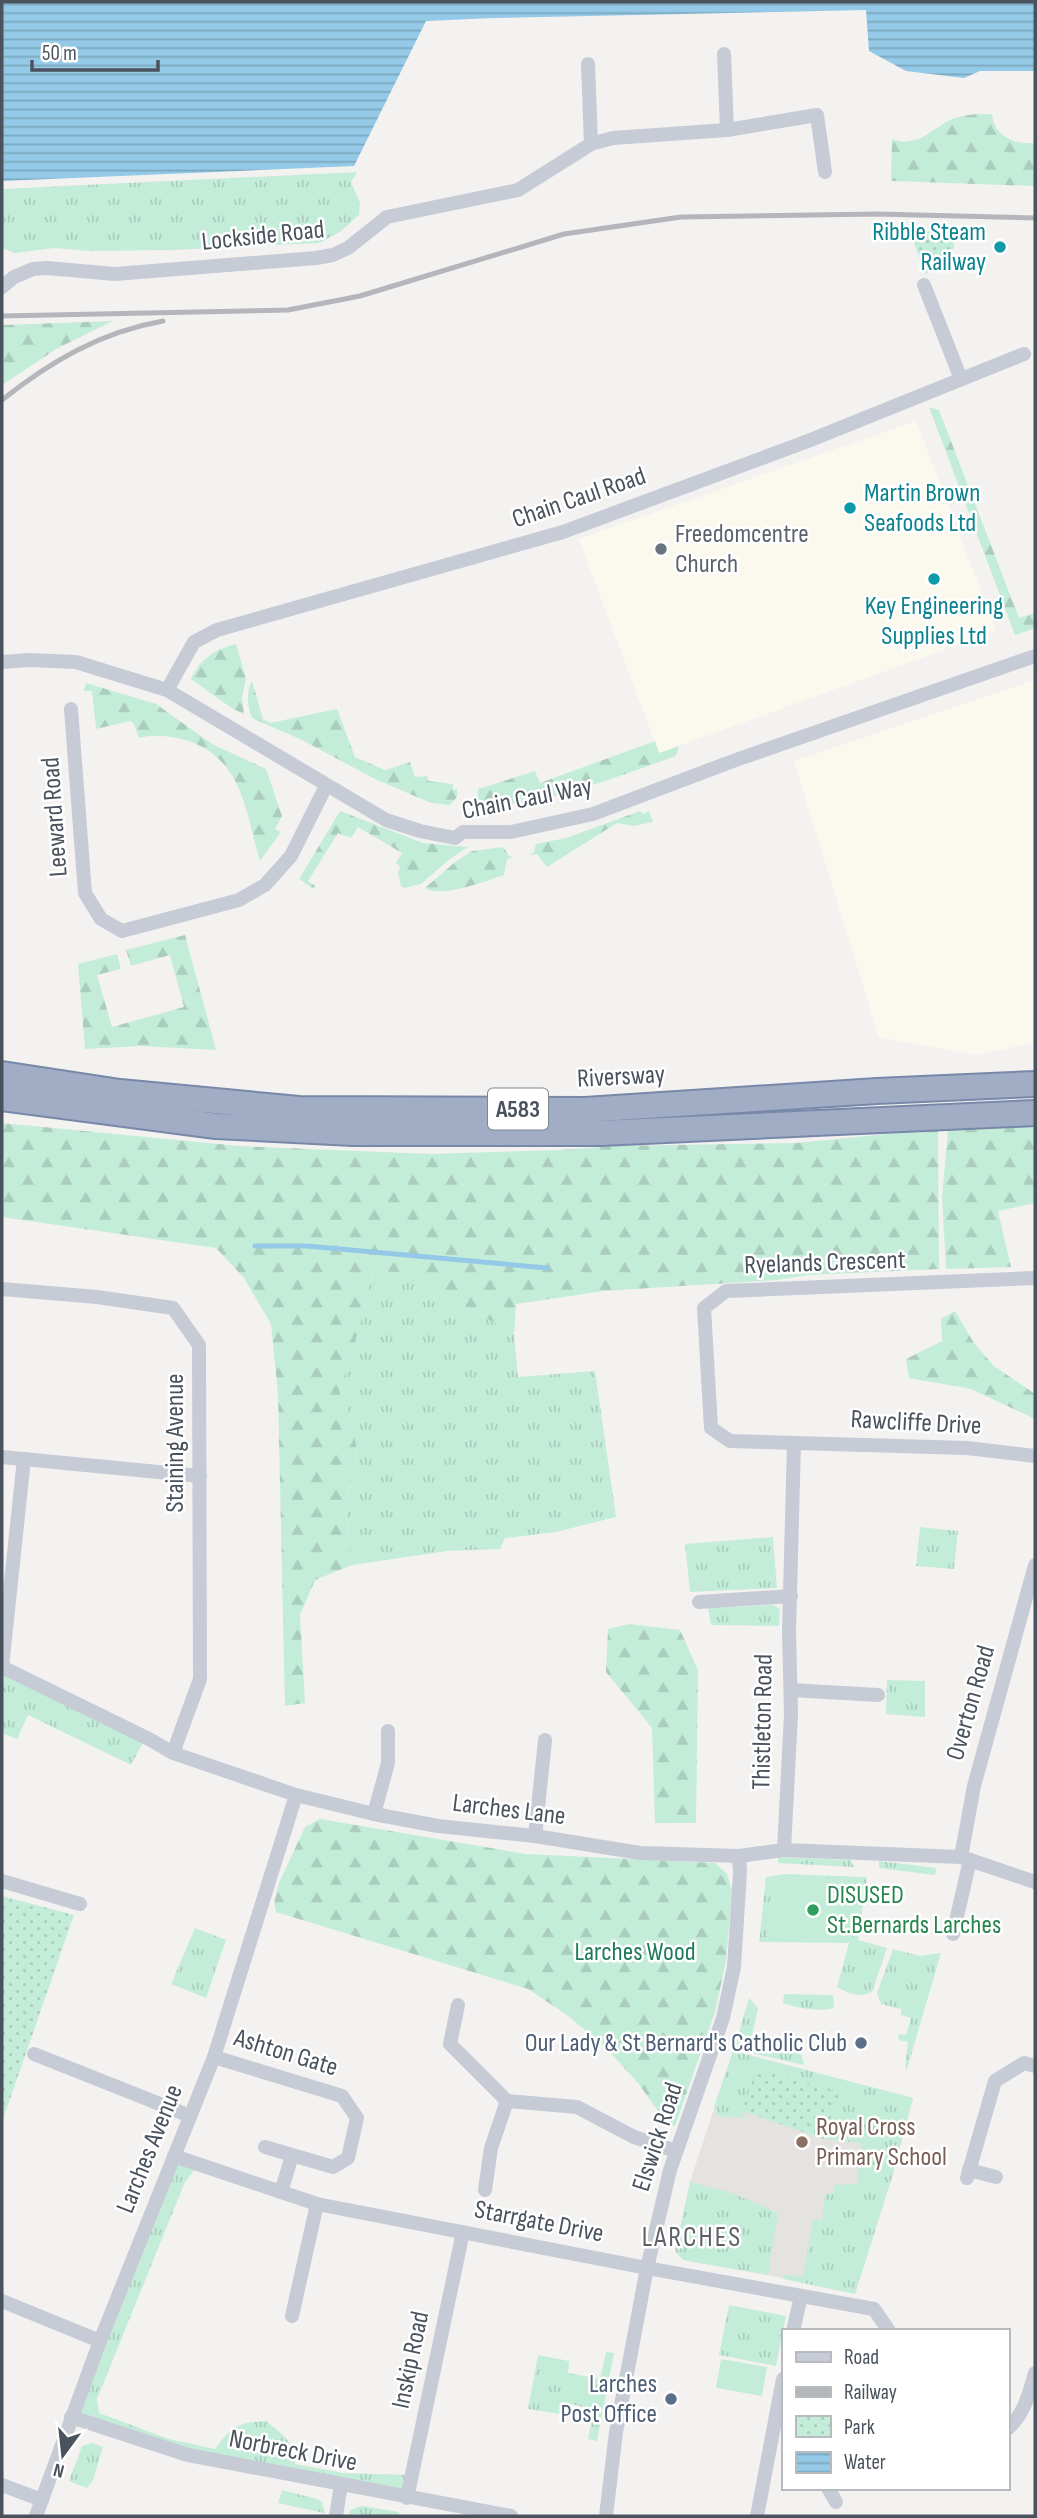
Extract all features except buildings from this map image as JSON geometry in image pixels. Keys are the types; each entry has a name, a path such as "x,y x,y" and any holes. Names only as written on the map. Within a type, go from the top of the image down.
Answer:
{"highway":[{"name":"Riversway","path":"2,1074 120,1092 313,1109 585,1110 877,1091 1035,1084"},
{"name":"Riversway","path":"2,1098 216,1126 353,1133 601,1133 1035,1113"}],"street":[{"path":"724,54 727,130"},
{"path":"588,64 592,144"},
{"name":"Lockside Road","path":"2,287 14,276 33,269 115,274 250,265 333,255 348,248 387,217 518,190 592,144 613,138 727,130 817,115 825,172"},
{"path":"924,285 961,379"},
{"name":"Chain Caul Road","path":"167,690 194,642 217,630 563,532 808,441 1024,354"},
{"name":"Chain Caul Way","path":"2,662 76,662 167,690 386,820 455,838 463,832 511,832 593,814 733,761 1035,656"},
{"name":"Leeward Road","path":"71,709 85,894 101,919 122,931 239,900 265,885 290,856 326,786"},
{"name":"Ryelands Crescent","path":"794,1443 730,1441 711,1428 704,1308 714,1299 726,1291 1035,1278"},
{"name":"Staining Avenue","path":"2,1289 97,1297 173,1308 199,1345 200,1679 173,1753"},
{"name":"Rawcliffe Drive","path":"794,1443 967,1448 1035,1456"},
{"name":"Thistleton Road","path":"785,1850 794,1443"},
{"path":"2,1457 200,1476"},
{"path":"2,1667 24,1459"},
{"name":"Overton Road","path":"953,1934 966,1858 974,1786 1035,1564"},
{"path":"699,1602 790,1596"},
{"name":"Larches Lane","path":"2,1667 149,1738 173,1753 296,1795 374,1814 438,1826 535,1836 640,1853 739,1856 785,1850 966,1858 1035,1882"},
{"path":"790,1690 878,1695"},
{"path":"374,1814 388,1763 388,1731"},
{"path":"535,1836 545,1740"},
{"name":"Larches Avenue","path":"36,2516 100,2341 214,2057 296,1795"},
{"name":"Elswick Road","path":"606,2516 615,2432 647,2268 676,2151 723,2018 734,1967 739,1856"},
{"path":"2,1881 80,1904"},
{"path":"458,2005 450,2044 507,2101 577,2107 634,2137 676,2151"},
{"path":"34,2054 190,2116"},
{"name":"Ashton Gate","path":"214,2057 342,2096 357,2118 348,2158 333,2167 265,2147"},
{"path":"996,2177 968,2174 995,2081 1024,2063 1035,2066"},
{"path":"485,2190 491,2148 507,2101"},
{"path":"281,2192 292,2155"},
{"name":"Starrgate Drive","path":"174,2156 317,2204 874,2309 888,2329"},
{"path":"292,2316 317,2204"},
{"name":"Inskip Road","path":"407,2498 463,2232"},
{"path":"793,2329 800,2295"},
{"path":"2,2301 100,2341"},
{"path":"1009,2428 1018,2421 1035,2372"},
{"path":"757,2516 780,2412 782,2390"},
{"name":"Norbreck Drive","path":"71,2417 187,2455 510,2516"},
{"path":"2,2485 42,2500"},
{"path":"336,2516 341,2485"},
{"path":"829,2490 836,2502"}],"shaded area":[{"path":"916,421 996,631 659,753 579,539"},
{"path":"1035,680 1035,1042 977,1055 879,1037 794,761"},
{"name":"Royal Cross Primary School","path":"733,2051 913,2098 892,2177 855,2294 683,2260 675,2251 690,2182"}],"green space":[{"path":"992,114 997,128 1006,137 1013,141 1035,143 1035,186 891,181 892,139 908,142 953,119"},
{"path":"357,172 351,182 360,203 359,215 340,232 319,243 172,250 89,251 54,248 15,253 2,248 2,189"},
{"path":"910,231 955,232 949,269 941,268 925,274"},
{"path":"113,321 58,348 2,385 3,325"},
{"path":"929,407 939,410 1019,618 1035,613 1035,628 1015,635"},
{"path":"236,644 246,679 242,697 244,714 191,679 209,656"},
{"path":"252,681 263,719 270,723 337,709 355,757 385,770 410,762 415,777 427,776 428,781 453,784 453,790 457,789 457,797 450,805 431,803 375,779 302,740 252,718 248,699"},
{"path":"86,683 156,704 212,744 266,769 282,816 275,829 281,832 260,861 245,804 230,772 218,758 202,747 182,739 160,736 139,738 134,724 130,721 96,729 92,691 84,691"},
{"path":"655,741 659,753 679,746 676,756 580,789 529,802 482,807 478,799 478,789 535,771 540,783"},
{"path":"340,811 423,843 468,847 421,884 404,888 398,873 400,866 396,863 402,853 358,827 351,838 338,833 308,881 315,886 314,889 299,879"},
{"path":"640,811 643,814 649,811 653,822 634,826 617,823 547,867 537,854 529,855 534,852 536,844 566,838"},
{"path":"503,847 509,856 514,857 507,859 504,875 452,890 432,891 425,888 472,851"},
{"path":"185,935 216,1050 140,1046 85,1049 78,964 117,954 121,969 97,975 112,1027 184,1007 170,955 131,966 126,950"},
{"path":"2,1123 239,1146 431,1154 613,1146 796,1143 938,1129 939,1269 808,1275 776,1280 604,1291 516,1304 514,1334 395,1272 373,1271 355,1343 339,1391 354,1425 357,1456 345,1503 352,1565 315,1580 300,1615 305,1703 285,1706 278,1394 271,1324 244,1278 216,1248 2,1217"},
{"path":"1035,1126 1035,1203 998,1211 1011,1267 946,1269 942,1197 948,1130"},
{"path":"373,1271 395,1272 514,1334 518,1377 595,1371 616,1517 556,1532 505,1538 500,1549 447,1551 352,1565 345,1503 357,1456 354,1425 339,1391 355,1343"},
{"path":"955,1311 974,1343 994,1366 1035,1394 1035,1419 971,1389 909,1378 906,1359 942,1341 941,1319"},
{"path":"920,1527 958,1531 954,1569 916,1566"},
{"path":"773,1537 777,1588 690,1592 685,1544"},
{"path":"773,1605 780,1609 779,1626 711,1625 708,1608"},
{"path":"629,1624 680,1630 698,1670 696,1823 655,1823 652,1728 606,1672 608,1629"},
{"path":"2,1667 146,1737 131,1765 28,1715 17,1739 2,1733"},
{"path":"887,1680 925,1681 925,1717 886,1714"},
{"name":"Larches Wood","path":"320,1819 526,1854 715,1863 727,1874 732,1890 726,1961 715,2012 675,2126 668,2125 638,2083 605,2047 567,2015 528,1989 276,1912 274,1903 279,1883 305,1827"},
{"path":"778,1857 851,1860 854,1867 778,1863"},
{"path":"879,1861 936,1868 935,1875 879,1868"},
{"name":"DISUSED St.Bernards Larches","path":"785,1874 867,1877 858,1940 887,1948 872,1992 854,1994 837,1987 849,1943 759,1942 766,1877"},
{"name":"DISUSED St.Bernards Larches","path":"785,1874 862,1882 852,1939 768,1939 772,1880"},
{"path":"2,1896 74,1915 2,2122"},
{"path":"195,1928 226,1940 206,1998 171,1984"},
{"path":"893,1949 920,1956 941,1953 907,2069 908,2042 899,2040 898,2034 906,2035 911,2018 901,2015 901,2009 881,2004 877,1993"},
{"path":"784,1994 833,1995 834,2008 815,2009 789,2005 783,2003"},
{"path":"749,1998 758,2008 749,2049 770,2054 772,2047 801,2054 804,2065 734,2049"},
{"path":"733,2051 913,2098 892,2177 855,2294 784,2279 784,2275 803,2276 813,2219 822,2220 825,2195 834,2193 833,2185 858,2184 857,2160 863,2163 861,2143 824,2139 841,2093 758,2067 742,2111 744,2118 718,2116 714,2107"},
{"path":"757,2067 841,2093 824,2139 742,2111"},
{"path":"174,2156 200,2163 185,2182 97,2399 99,2413 169,2439 215,2449 236,2427 266,2421 290,2444 295,2464 343,2473 412,2475 407,2498 188,2455 71,2417"},
{"path":"690,2182 732,2193 778,2213 768,2275 683,2260 675,2251"},
{"path":"729,2305 786,2316 776,2366 719,2355"},
{"path":"606,2352 614,2353 597,2441 588,2439 594,2409 565,2403 561,2414 528,2409 538,2355 569,2361 568,2373 600,2379"},
{"path":"721,2359 767,2367 762,2396 716,2388"},
{"path":"92,2443 103,2447 93,2480 87,2488 69,2481 82,2446"},
{"path":"282,2490 317,2499 322,2502 324,2513 278,2503"},
{"path":"362,2506 399,2512 398,2516 349,2514 350,2510"}],"water":[{"path":"2,2 1035,2 1035,71 980,71 964,78 906,71 869,51 866,10 426,21 354,166 2,181"}],"waterway":[{"path":"255,1246 307,1246 547,1268"}],"railway":[{"path":"2,316 288,310 360,296 564,234 681,217 877,214 1035,218"},
{"path":"2,400 39,373 78,350 119,332 163,321"}],"place":[{"name":"Ribble Steam Railway","path":"1000,247"},
{"name":"Martin Brown Seafoods Ltd","path":"850,508"},
{"name":"Freedomcentre Church","path":"661,549"},
{"name":"Key Engineering Supplies Ltd","path":"934,579"},
{"name":"DISUSED St.Bernards Larches","path":"813,1910"},
{"name":"Our Lady & St Bernard's Catholic Club","path":"861,2043"},
{"name":"Royal Cross Primary School","path":"802,2142"},
{"name":"Larches Post Office","path":"671,2399"}],"district":[{"name":"LARCHES","path":"692,2237"}]}
